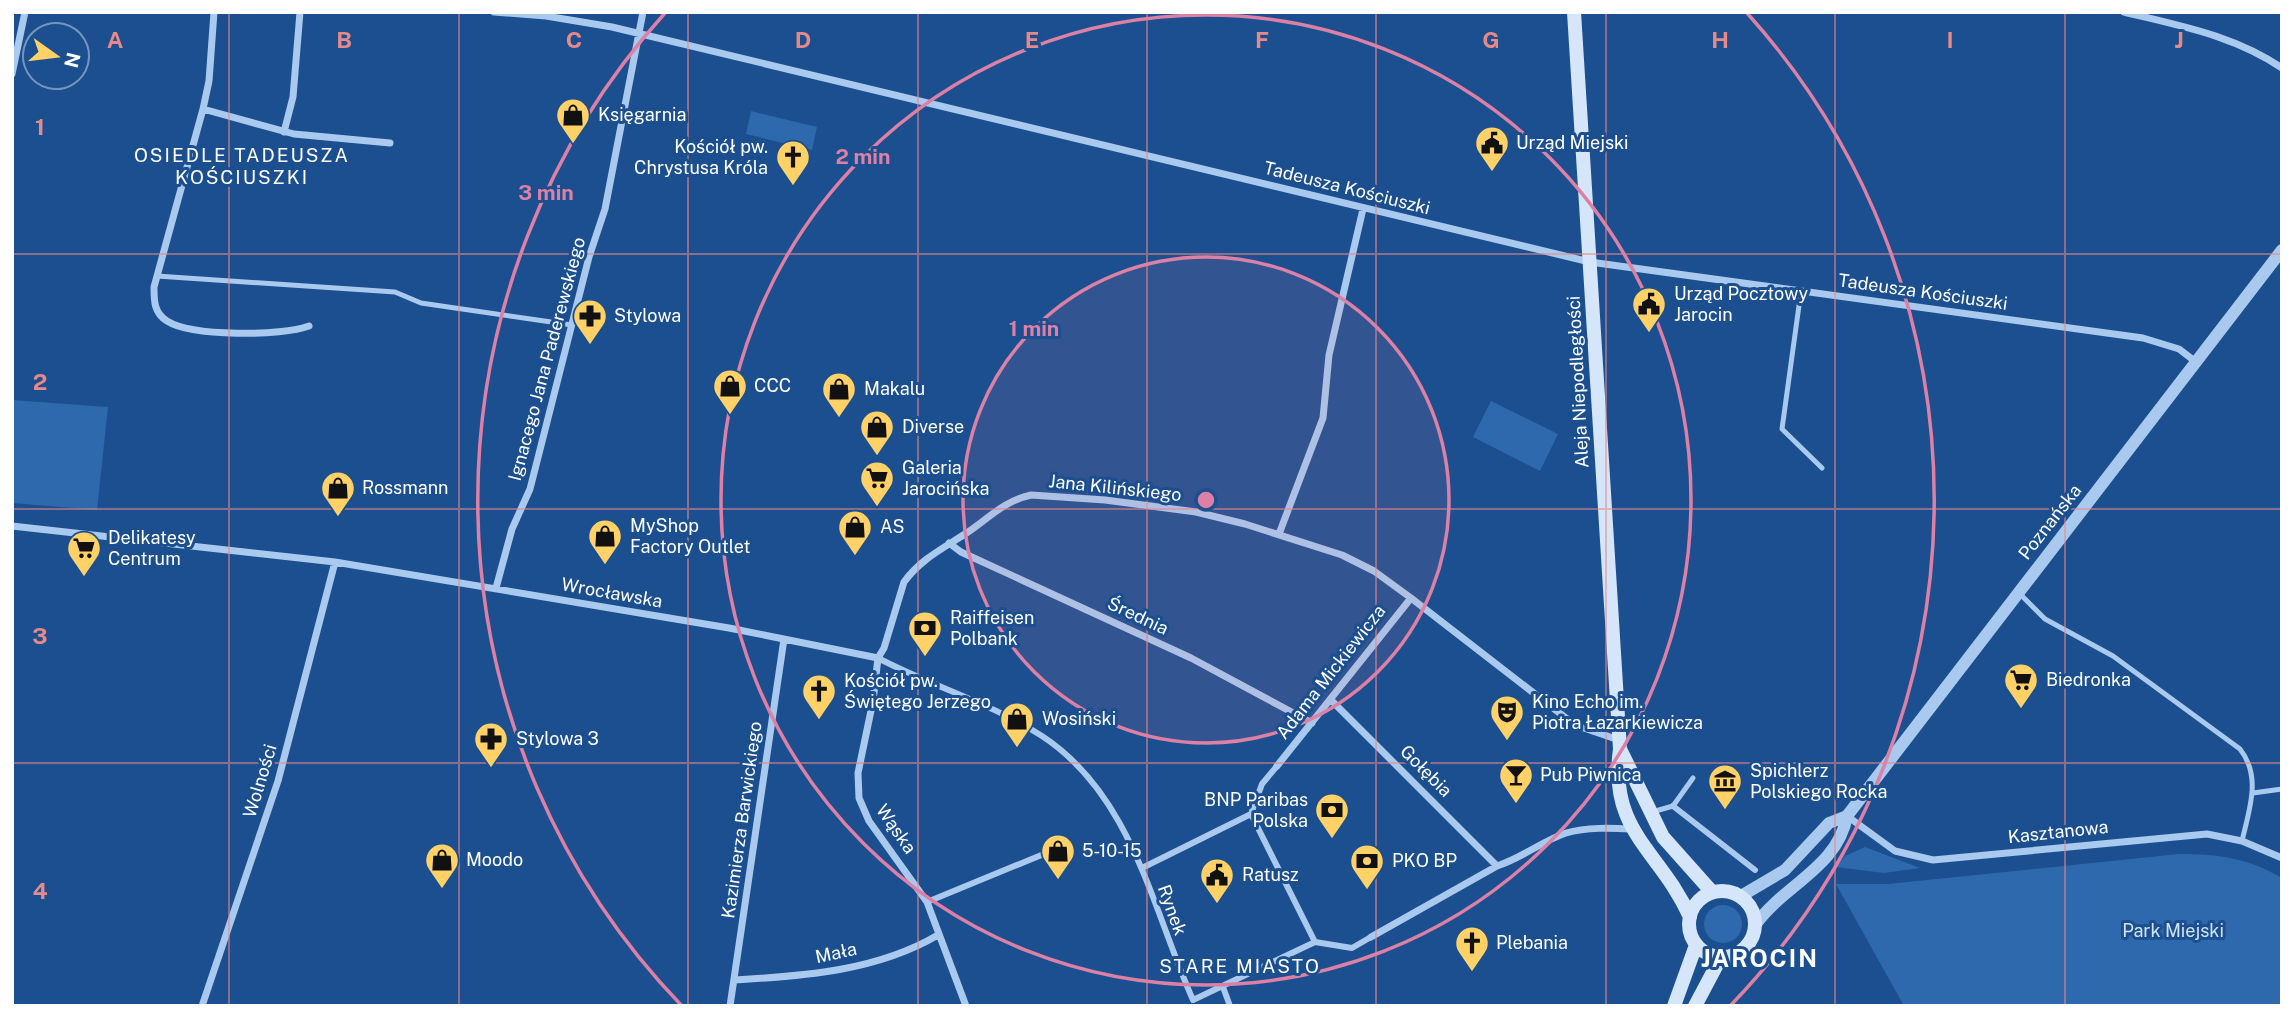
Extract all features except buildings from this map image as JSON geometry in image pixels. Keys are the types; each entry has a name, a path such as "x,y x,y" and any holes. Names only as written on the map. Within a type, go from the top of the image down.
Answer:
{"main road":[{"name":"Aleja Niepodległości","path":"1574,12 1619,744 1616,776 1620,800 1633,829 1677,891 1690,917"},
{"name":"Aleja Niepodległości","path":"1619,744 1649,813 1674,852 1712,892"},
{"path":"1726,890 1741,896 1752,908 1756,924 1748,945 1740,952 1721,957 1703,951 1690,931 1690,917 1696,904 1712,892 1726,890"},
{"path":"1674,1006 1696,944"},
{"path":"1695,1006 1721,957"}],"street":[{"path":"12,74 24,12"},
{"path":"214,12 209,81 157,276 154,303 168,322 197,331 294,332 309,326"},
{"path":"284,132 293,97 300,12"},
{"name":"Tadeusza Kościuszki","path":"494,12 546,16 639,35 971,112 1590,262 2143,338 2179,349 2196,362"},
{"name":"Ignacego Jana Paderewskiego","path":"496,588 512,528 530,489 605,209 643,12"},
{"path":"2124,12 2212,33 2245,45 2282,68"},
{"path":"203,109 284,132 390,143"},
{"path":"1279,534 1323,418 1329,355 1363,209"},
{"name":"Poznańska","path":"1756,924 1765,911 1810,874 1843,835 1847,816 2282,250"},
{"name":"Jana Kilińskiego","path":"878,658 884,648 904,582 919,565 990,513 1031,495 1105,500 1173,509 1279,534 1359,563 1411,598 1575,725 1619,744"},
{"name":"Wrocławska","path":"12,526 335,562 496,588 878,658 1011,718 1044,737 1072,762 1111,804 1134,850"},
{"name":"Średnia","path":"949,543 961,552 1191,658 1312,723"},
{"name":"Wolności","path":"202,1006 278,780 335,562"},
{"name":"Adama Mickiewicza","path":"1276,766 1411,598"},
{"name":"Kazimierza Barwickiego","path":"730,1006 784,639"},
{"name":"Wąska","path":"878,658 878,674 856,787 869,821 927,902 966,1006"},
{"name":"Gołębia","path":"1331,700 1497,866"},
{"path":"1276,766 1262,784 1251,814 1315,942 1352,948 1497,866 1566,833 1605,828 1633,829"},
{"path":"1673,806 1755,870"},
{"name":"Rynek","path":"1142,868 1251,814"},
{"name":"Poznańska","path":"1741,896 1784,870 1829,823 1847,816"},
{"name":"Kasztanowa","path":"1847,816 1895,850 1933,860 2193,835 2242,841 2282,858"},
{"path":"927,902 1056,849"},
{"name":"Rynek","path":"1134,850 1191,1003 1315,942"},
{"name":"Mała","path":"735,980 802,976 861,965 911,950 938,935"},
{"path":"1223,987 1230,1006"}],"lane":[{"path":"157,276 395,292 421,303 572,325"},
{"path":"1801,291 1782,429 1822,468"},
{"path":"2018,593 2045,619 2113,656 2240,749 2250,768 2253,793 2242,841"},
{"path":"1649,813 1673,806 1693,778"},
{"path":"2253,793 2282,789"}],"green space":[{"path":"751,111 817,127 812,150 746,134"},
{"path":"12,400 108,407 97,510 12,503"},
{"path":"1491,401 1558,434 1540,471 1473,437"},
{"path":"1865,847 1920,868 1884,873 1836,867 1845,856"},
{"name":"Park Miejski","path":"2179,854 2207,855 2245,862 2282,878 2282,1006 1904,1006 1836,884 1888,884"},
{"path":"1723,905 1736,911 1742,924 1736,937 1723,943 1710,937 1704,924 1710,911"}],"place":[{"name":"Księgarnia","path":"573,145"},
{"name":"Urząd Miejski","path":"1492,173"},
{"name":"Kościół pw. Chrystusa Króla","path":"793,187"},
{"name":"Urząd Pocztowy Jarocin","path":"1649,334"},
{"name":"Stylowa","path":"590,346"},
{"name":"CCC","path":"730,416"},
{"name":"Makalu","path":"839,419"},
{"name":"Diverse","path":"877,457"},
{"name":"Galeria Jarocińska","path":"877,508"},
{"name":"Rossmann","path":"338,518"},
{"name":"AS","path":"855,557"},
{"name":"MyShop Factory Outlet","path":"605,566"},
{"name":"Delikatesy Centrum","path":"84,578"},
{"name":"Raiffeisen Polbank","path":"925,658"},
{"name":"Biedronka","path":"2021,710"},
{"name":"Kościół pw. Świętego Jerzego","path":"819,721"},
{"name":"Kino Echo im. Piotra Łazarkiewicza","path":"1507,742"},
{"name":"Wosiński","path":"1017,749"},
{"name":"Stylowa 3","path":"491,769"},
{"name":"Pub Piwnica","path":"1516,805"},
{"name":"Spichlerz Polskiego Rocka","path":"1725,811"},
{"name":"BNP Paribas Polska","path":"1332,840"},
{"name":"5-10-15","path":"1058,881"},
{"name":"Moodo","path":"442,890"},
{"name":"PKO BP","path":"1367,891"},
{"name":"Ratusz","path":"1217,905"},
{"name":"Plebania","path":"1472,973"}],"district":[{"name":"OSIEDLE TADEUSZA KOŚCIUSZKI","path":"242,166"},
{"name":"JAROCIN","path":"1760,959"},
{"name":"STARE MIASTO","path":"1240,966"}]}
